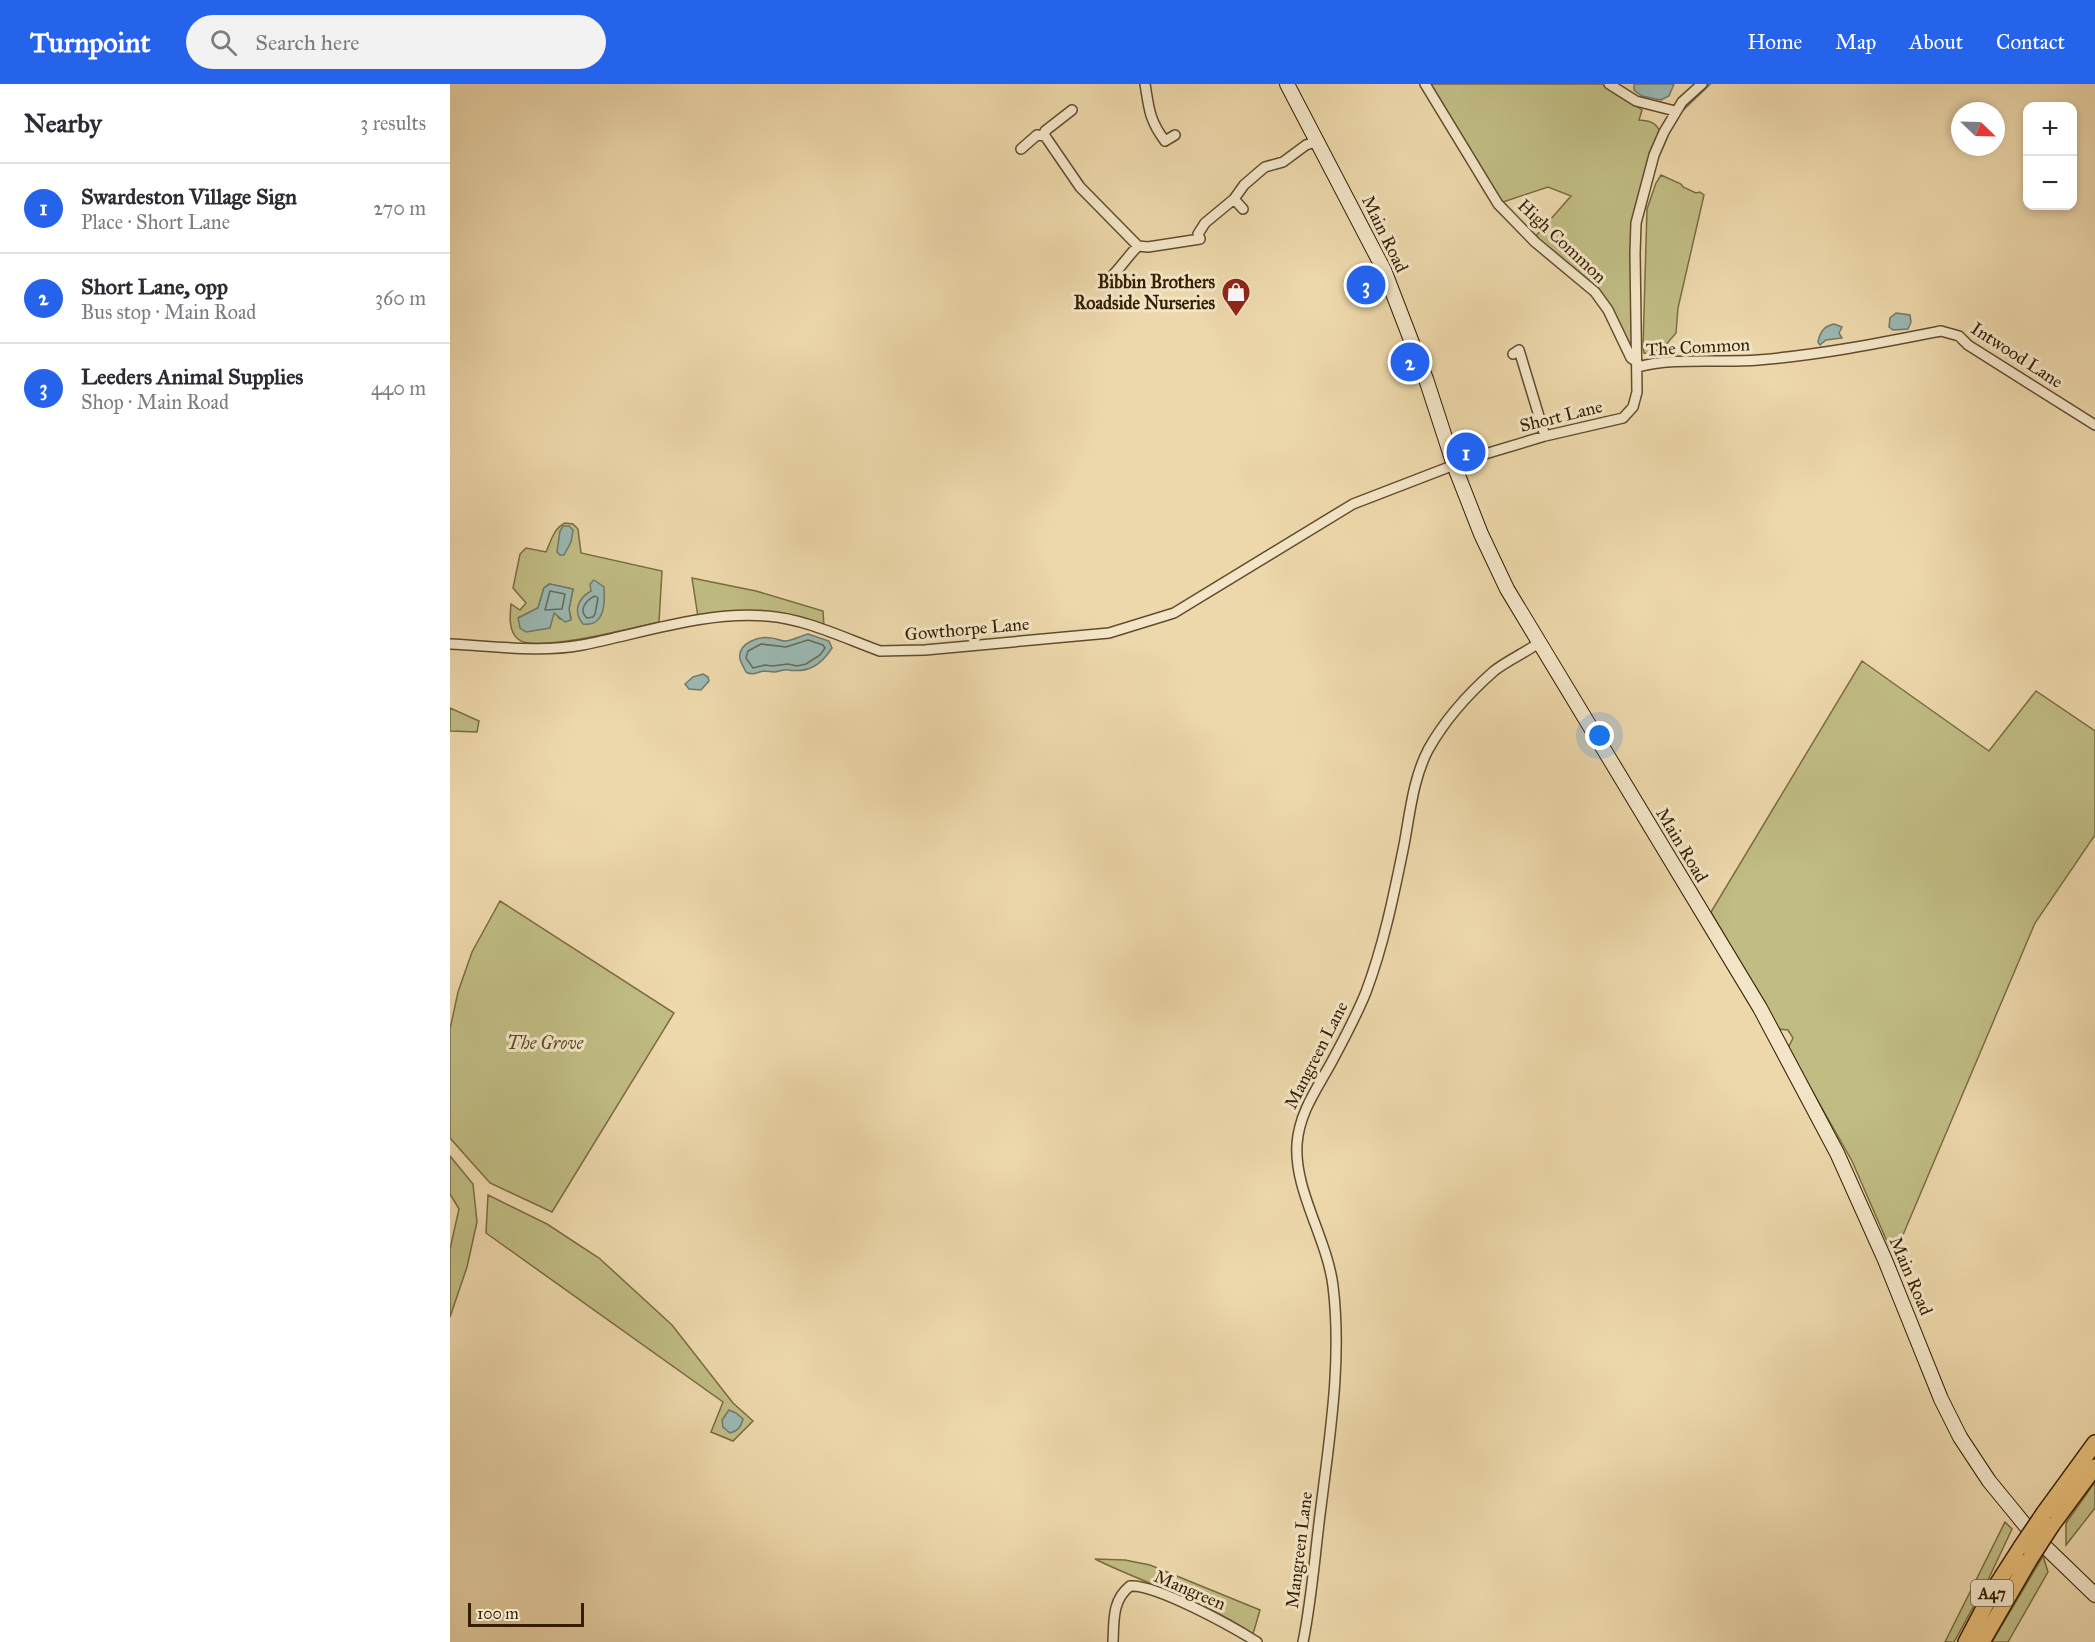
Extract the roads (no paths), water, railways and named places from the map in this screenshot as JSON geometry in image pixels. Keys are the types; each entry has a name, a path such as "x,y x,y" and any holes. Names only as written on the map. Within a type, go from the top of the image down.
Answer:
{"highway":[{"name":"A47","path":"1982,1642 2026,1553 2095,1443"},
{"name":"A47","path":"2048,1519 2095,1467"},
{"name":"A47","path":"1966,1642 1994,1589 2026,1553"}],"main road":[{"name":"Main Road","path":"1287,84 1359,219 1391,287 1426,379 1454,465 1481,534 1507,589 1765,1016 1837,1153 1885,1260 1941,1399 1960,1437 1989,1481 2034,1536 2095,1595"}],"street":[{"path":"1144,84 1151,120 1165,141"},
{"name":"High Common","path":"1425,84 1498,204 1535,242 1595,292 1608,310 1631,358 1638,365"},
{"path":"1609,84 1636,101 1675,111"},
{"name":"The Common","path":"1702,84 1675,111 1654,155 1636,223 1638,365 1802,356 1941,331 1950,332"},
{"path":"1045,136 1046,131 1072,110"},
{"path":"1021,148 1037,135 1045,136 1080,187 1138,246 1148,247 1200,239 1198,234 1205,223 1234,199 1244,185 1265,167 1284,162 1306,146 1318,141"},
{"path":"1155,145 1175,135"},
{"path":"1234,199 1243,209"},
{"path":"1108,280 1138,246"},
{"name":"Intwood Lane","path":"1950,332 2095,425"},
{"path":"1518,349 1545,436"},
{"name":"Short Lane","path":"1454,465 1545,436 1627,415 1636,402 1638,365"},
{"name":"Gowthorpe Lane","path":"450,644 541,649 564,647 688,623 744,615 792,619 880,651 925,650 1109,633 1174,613 1353,504 1454,465"},
{"name":"Mangreen Lane","path":"1303,1642 1329,1441 1337,1338 1329,1261 1301,1178 1297,1159 1298,1132 1310,1098 1340,1046 1366,990 1392,900 1417,777 1428,751 1443,727 1477,688 1495,671 1539,642"},
{"name":"Mangreen","path":"1113,1642 1114,1619 1119,1598 1130,1586 1163,1595 1202,1611 1257,1642"}],"water":[{"path":"1634,84 1674,84 1669,96 1661,100 1642,96 1634,90"},
{"path":"1896,313 1910,315 1911,322 1908,329 1893,330 1889,327 1890,318"},
{"path":"1834,324 1842,327 1839,333 1842,338 1826,340 1820,345 1818,342 1821,332"},
{"path":"563,526 569,526 573,530 571,542 564,555 560,555 557,552"},
{"path":"594,580 604,587 602,613 596,622 583,624 578,615 578,606 582,598 591,591 590,584"},
{"path":"550,584 573,589 569,609 571,620 565,622 554,613 550,628 526,632 520,628 518,618 538,608 544,588"},
{"path":"808,634 829,641 832,648 819,663 808,669 764,671 753,674 746,672 740,661 742,649 755,640 773,638 788,641"},
{"path":"703,674 708,677 709,681 701,690 689,689 685,684 693,677"},
{"path":"729,1410 743,1419 739,1428 730,1433 723,1427 722,1420"}],"waterway":[{"path":"1683,110 1710,84"}],"place":[{"name":"Leeders Animal Supplies","path":"1366,285"},
{"name":"Bibbin Brothers Roadside Nurseries","path":"1236,318"},
{"name":"Short Lane, opp","path":"1410,362"},
{"name":"Swardeston Village Sign","path":"1466,452"}],"park label":[{"name":"The Grove","path":"545,1043"}]}
